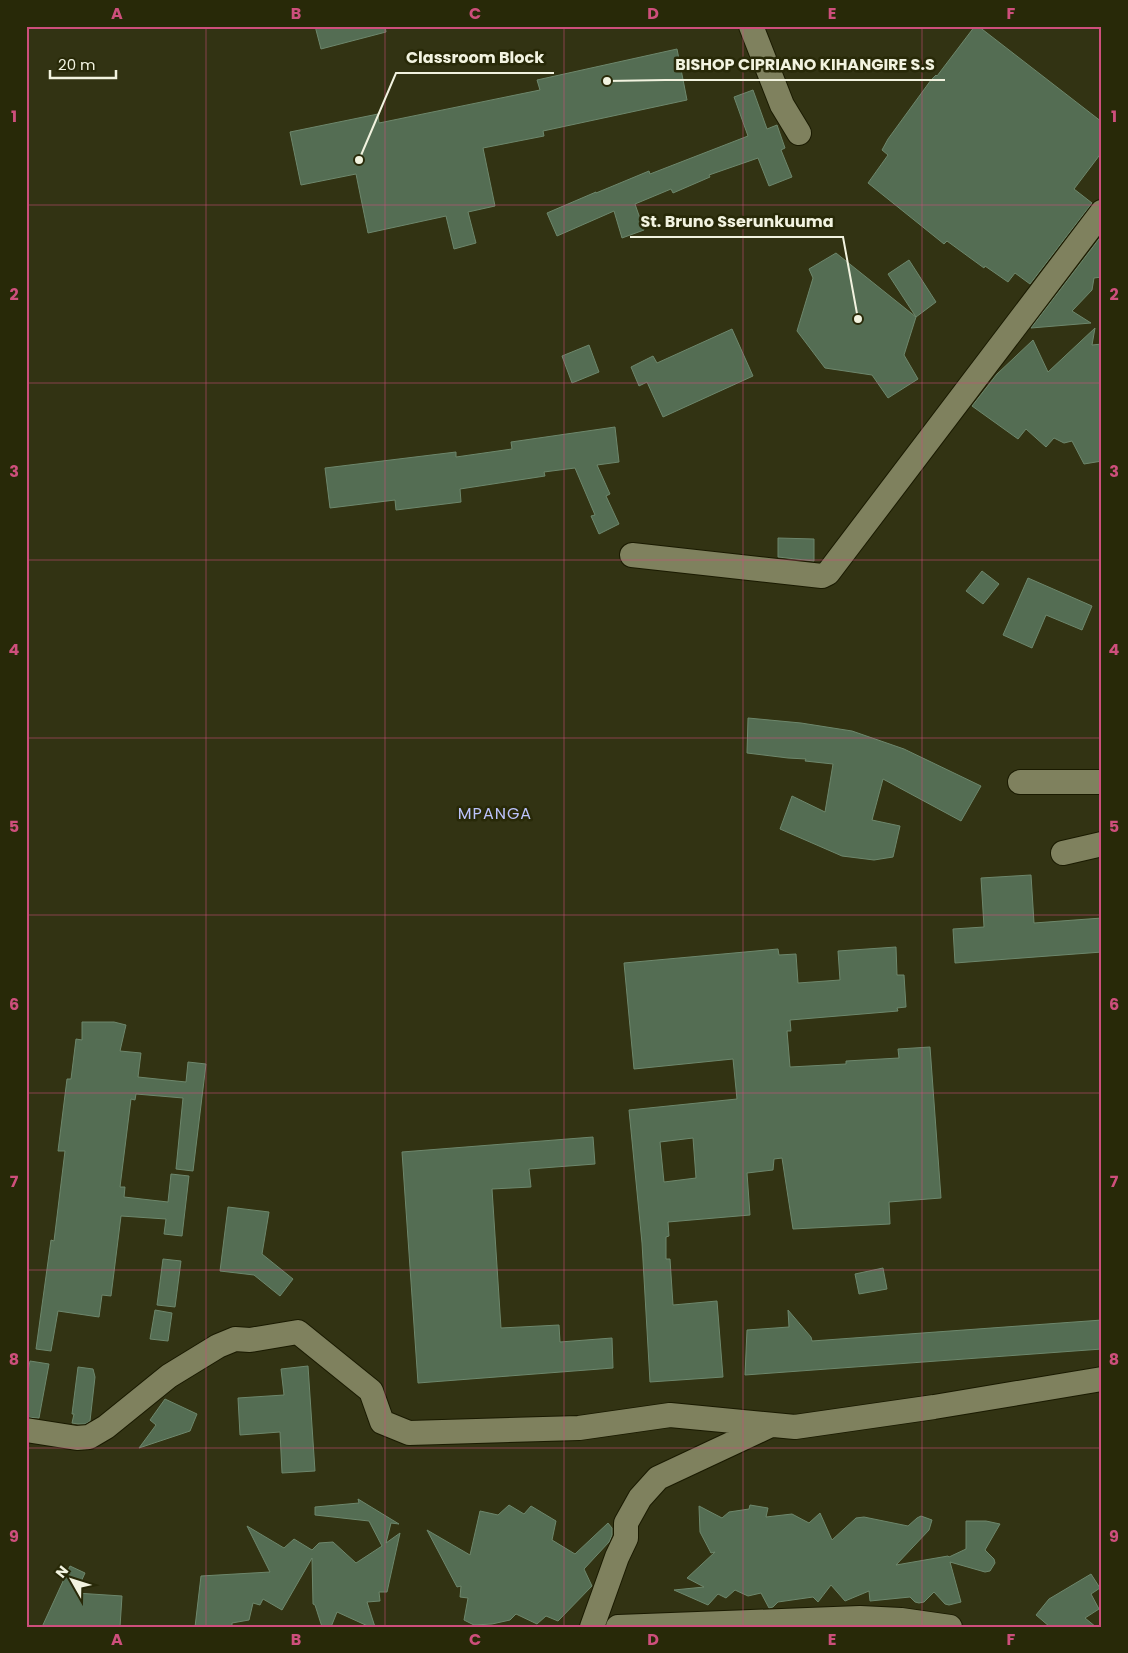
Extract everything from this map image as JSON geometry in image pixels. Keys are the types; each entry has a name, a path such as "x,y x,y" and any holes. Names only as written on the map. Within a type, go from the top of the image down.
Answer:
{"street":[{"path":"751,26 782,105 799,133"},
{"path":"632,555 822,576 828,573 1102,212"},
{"path":"1020,782 1102,782"},
{"path":"1063,853 1102,844"},
{"path":"26,1430 77,1438 89,1437 106,1428 169,1376 218,1346 234,1339 250,1340 298,1332 371,1391 382,1422 408,1433 579,1428 670,1415 688,1415 795,1427 934,1407 1102,1379"},
{"path":"592,1627 617,1557 626,1538 626,1523 640,1498 658,1478 771,1425"},
{"path":"618,1627 860,1618 901,1620 950,1627"}],"building":[{"path":"315,26 385,26 386,32 321,49"},
{"path":"975,26 978,26 1102,122 1102,152 1074,189 1092,203 1030,284 1015,273 1008,282 985,266 984,268 947,241 944,244 868,183 888,155 882,150 888,139 931,80 937,76"},
{"path":"677,49 687,100 543,131 544,136 483,148 495,206 468,212 476,243 454,249 446,216 368,233 356,174 301,185 290,132 378,114 379,123 540,90 537,80"},
{"path":"753,90 767,129 777,125 785,148 781,150 792,177 769,186 758,158 709,175 710,177 673,193 671,189 635,204 644,230 622,238 614,211 557,236 547,213 649,171 650,174 748,136 734,97"},
{"path":"1102,235 1102,277 1094,278 1092,290 1072,311 1091,323 1031,328"},
{"path":"836,253 916,317 904,355 918,379 888,398 872,375 825,368 797,331 813,278 809,269"},
{"path":"909,260 936,302 916,317 888,274"},
{"path":"1095,328 1092,345 1102,344 1102,461 1084,464 1072,441 1064,443 1054,438 1046,447 1026,429 1018,439 972,406 997,374 1033,340 1048,372"},
{"path":"732,329 753,376 663,417 647,382 639,386 631,367 653,356 657,363"},
{"path":"589,345 599,372 572,383 562,356"},
{"path":"615,427 619,462 597,465 610,494 606,496 619,524 599,534 591,516 595,515 575,468 544,472 545,476 460,489 461,502 396,510 395,500 330,508 325,468 456,452 456,457 512,449 511,442"},
{"path":"778,538 814,539 814,561 778,557"},
{"path":"982,571 999,584 983,604 966,591"},
{"path":"1028,578 1092,606 1082,630 1046,615 1032,648 1003,635"},
{"path":"748,718 801,723 852,731 904,749 981,786 961,821 883,779 872,820 900,826 893,857 874,860 842,856 780,829 792,796 825,812 833,764 805,761 806,759 747,753"},
{"path":"1031,875 1034,923 1102,918 1102,952 955,963 953,929 984,927 981,878"},
{"path":"896,947 897,975 904,975 906,1007 897,1008 898,1011 790,1020 791,1031 787,1031 790,1067 846,1064 846,1061 899,1058 898,1049 930,1047 941,1198 889,1202 890,1224 793,1229 782,1158 774,1159 773,1170 747,1173 750,1215 668,1222 669,1236 666,1237 666,1259 670,1259 673,1305 717,1301 723,1377 650,1382 642,1243 629,1110 737,1099 733,1059 634,1069 624,963 778,949 779,955 796,954 798,983 840,980 838,951","holes":["693,1138 696,1178 664,1182 660,1142"]},
{"path":"82,1022 114,1022 126,1025 120,1051 141,1053 138,1077 186,1082 188,1062 206,1064 193,1171 176,1169 183,1098 136,1094 135,1100 131,1099 120,1187 125,1187 124,1197 168,1202 171,1174 189,1176 182,1236 164,1234 166,1219 121,1216 111,1296 102,1295 99,1317 58,1311 51,1351 36,1349 51,1240 54,1241 65,1151 58,1151 67,1079 71,1079 76,1039 82,1040"},
{"path":"593,1137 595,1164 529,1169 531,1187 492,1189 501,1328 559,1325 560,1342 612,1338 613,1368 418,1383 402,1152"},
{"path":"228,1207 269,1212 262,1254 293,1279 280,1296 254,1275 220,1271"},
{"path":"163,1259 181,1261 175,1307 157,1305"},
{"path":"883,1268 887,1289 859,1294 855,1274"},
{"path":"155,1310 172,1313 168,1341 150,1339"},
{"path":"788,1310 811,1337 812,1341 1102,1320 1102,1349 745,1375 747,1330 789,1327"},
{"path":"30,1361 49,1364 39,1418 26,1417 26,1380"},
{"path":"308,1366 315,1471 282,1473 280,1432 240,1435 238,1398 284,1395 281,1369"},
{"path":"78,1367 93,1369 95,1377 90,1421 85,1424 72,1423"},
{"path":"165,1399 197,1414 190,1431 139,1448 156,1425 150,1420"},
{"path":"358,1499 399,1524 391,1523 386,1543 400,1533 387,1592 379,1592 380,1601 367,1602 375,1627 370,1627 337,1612 331,1627 322,1627 313,1604 312,1558 282,1610 263,1599 260,1605 253,1603 249,1620 232,1623 232,1627 195,1627 201,1576 270,1572 247,1526 284,1548 294,1539 312,1550 319,1543 333,1542 356,1563 382,1546 369,1521 315,1515 315,1507 359,1503"},
{"path":"509,1505 524,1514 531,1506 556,1521 552,1540 575,1554 608,1523 612,1528 609,1542 584,1569 592,1586 558,1621 546,1616 537,1624 516,1614 510,1620 492,1624 474,1625 464,1620 468,1598 460,1597 461,1586 457,1587 427,1530 470,1555 480,1511 498,1515"},
{"path":"750,1505 768,1508 766,1517 792,1514 809,1523 820,1513 832,1540 856,1518 864,1517 908,1526 921,1516 932,1520 929,1530 896,1565 949,1557 966,1549 966,1521 986,1521 1000,1524 985,1550 994,1559 995,1563 990,1571 985,1572 950,1562 961,1602 949,1605 945,1604 934,1592 924,1602 919,1603 910,1597 870,1601 869,1591 845,1601 831,1585 818,1602 813,1597 778,1602 769,1608 761,1593 748,1596 735,1590 726,1598 718,1594 708,1605 674,1590 704,1587 687,1578 715,1552 711,1553 700,1532 699,1506 722,1518 729,1512 749,1509"},
{"path":"70,1566 85,1573 76,1593 122,1596 120,1627 42,1627"},
{"path":"1091,1574 1100,1588 1091,1594 1099,1609 1085,1618 1096,1627 1050,1627 1036,1615 1049,1599"}],"place":[{"name":"BISHOP CIPRIANO KIHANGIRE S.S","path":"607,81"},
{"name":"Classroom Block","path":"359,160"},
{"name":"St. Bruno Sserunkuuma","path":"858,319"}],"district":[{"name":"MPANGA","path":"495,813"}]}
